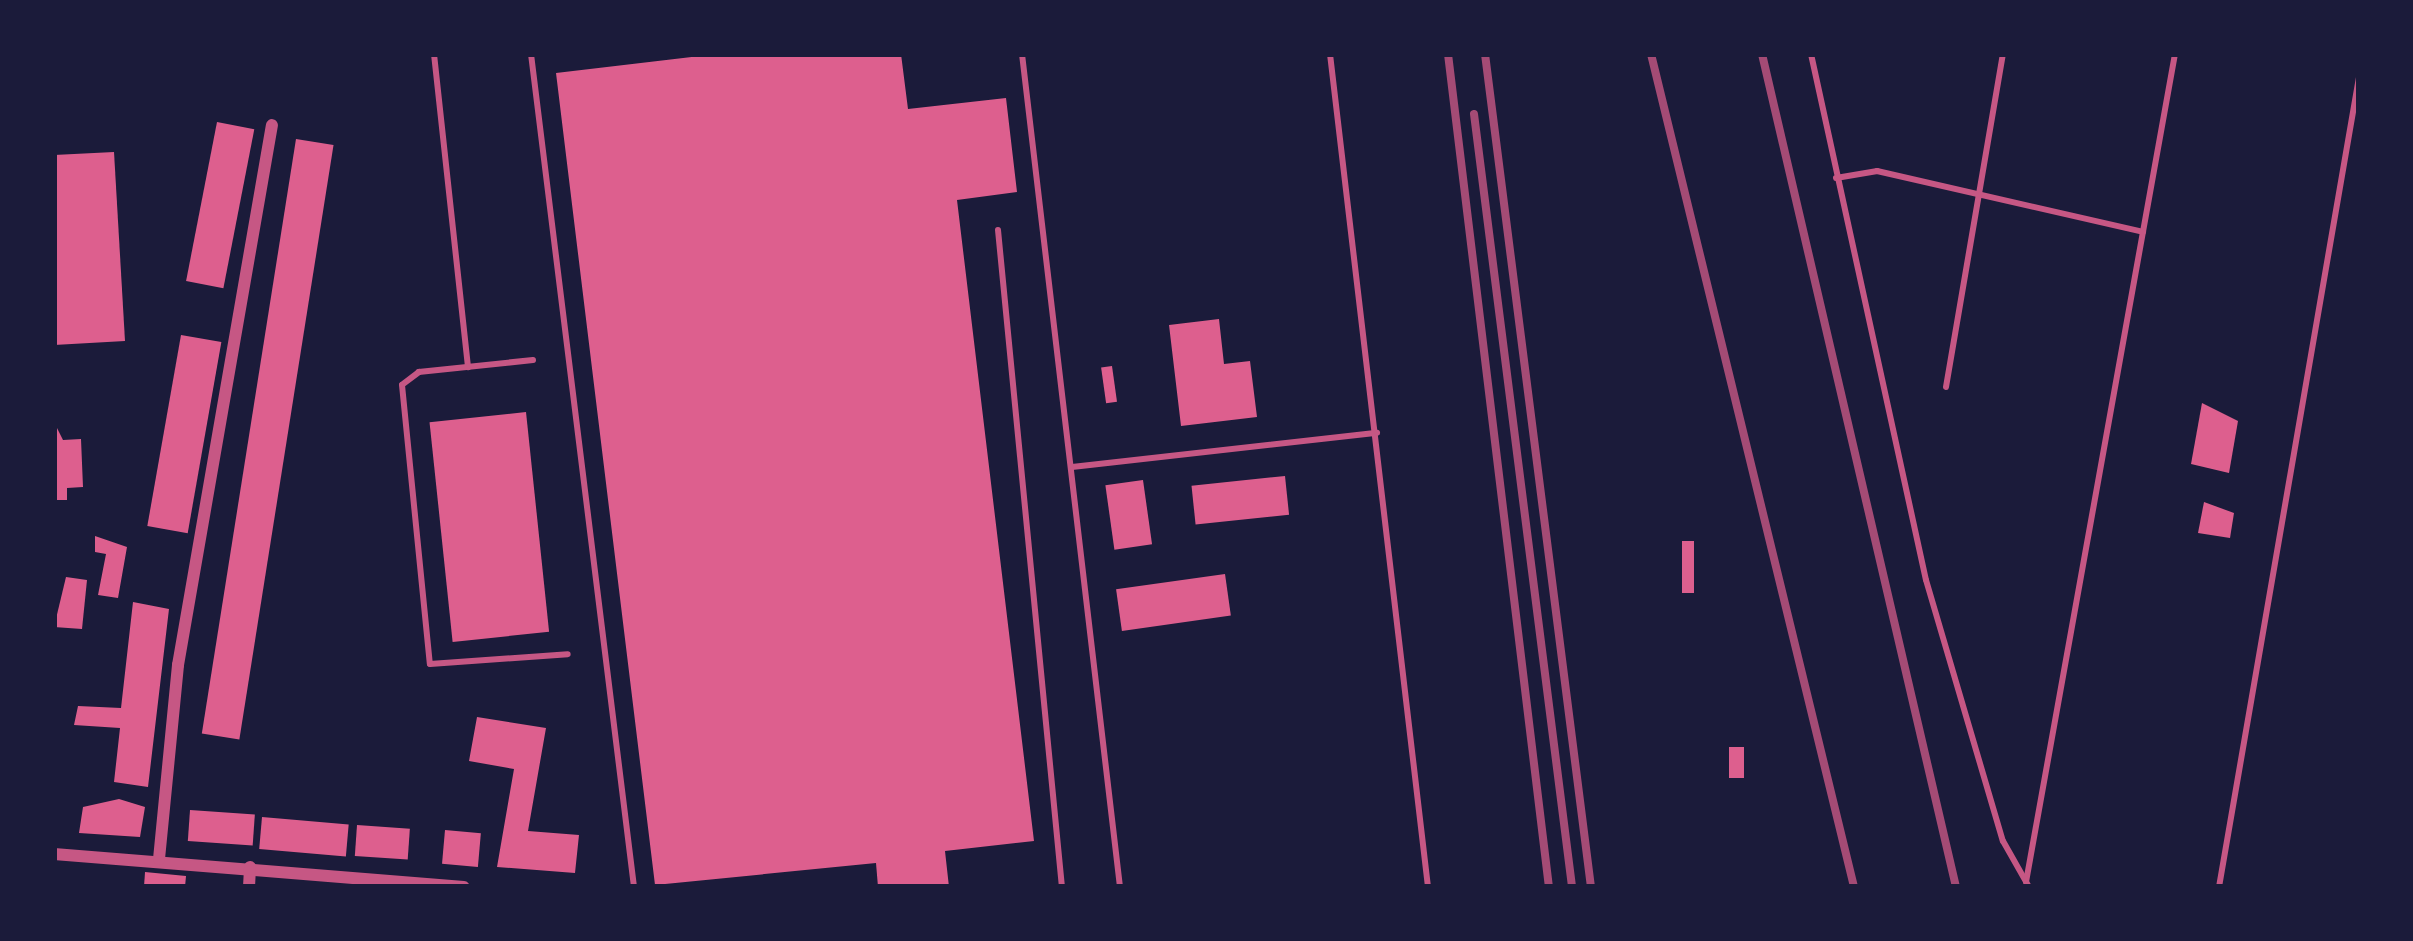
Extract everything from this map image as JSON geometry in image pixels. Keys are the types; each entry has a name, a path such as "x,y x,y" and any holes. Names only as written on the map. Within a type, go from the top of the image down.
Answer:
{"street":[{"path":"159,860 178,665 272,125"},
{"path":"54,854 464,887"},
{"path":"249,887 250,867"}],"lane":[{"path":"434,54 468,367"},
{"path":"530,54 634,887"},
{"path":"1022,54 1120,887"},
{"path":"1330,54 1428,887"},
{"path":"1810,54 1926,580 2003,841 2027,885"},
{"path":"1946,387 2003,54"},
{"path":"2027,885 2175,54"},
{"path":"2219,887 2359,77"},
{"path":"1835,178 1877,171 2143,232"},
{"path":"998,230 1062,887"},
{"path":"533,360 468,367 402,385 430,664 568,654"},
{"path":"1072,467 1376,433"},
{"path":"782,887 850,887"}],"building":[{"path":"717,54 901,54 908,109 1006,98 1017,192 957,200 1034,841 945,851 949,887 878,887 876,863 655,885 556,73"},
{"path":"217,122 254,129 223,288 186,281"},
{"path":"296,139 334,145 239,740 202,734"},
{"path":"114,152 125,341 54,345 54,155"},
{"path":"1219,319 1224,364 1250,361 1257,417 1181,426 1169,325"},
{"path":"181,335 221,342 188,533 147,526"},
{"path":"1112,366 1117,402 1106,403 1101,368"},
{"path":"2202,403 2238,421 2229,473 2191,464"},
{"path":"526,412 549,632 453,642 430,422"},
{"path":"54,422 63,440 81,439 83,487 67,488 67,500 54,500"},
{"path":"1285,476 1289,515 1196,525 1192,486"},
{"path":"1143,480 1152,544 1114,550 1105,485"},
{"path":"2204,502 2234,513 2230,538 2198,533"},
{"path":"95,536 127,547 118,598 98,595 106,554 95,552"},
{"path":"1682,541 1694,541 1694,593 1682,593"},
{"path":"1225,574 1231,616 1122,631 1116,589"},
{"path":"66,577 87,580 82,629 54,627"},
{"path":"133,602 169,609 148,787 114,782 120,728 74,725 78,706 121,708"},
{"path":"477,717 546,728 528,831 579,835 575,873 497,867 514,769 469,761"},
{"path":"1729,747 1744,747 1744,778 1729,778"},
{"path":"119,799 145,807 140,837 79,833 83,807"},
{"path":"190,810 255,815 253,845 188,841"},
{"path":"262,817 349,825 346,856 259,849"},
{"path":"357,825 410,829 408,860 355,856"},
{"path":"445,830 481,833 478,867 442,864"},
{"path":"145,872 186,876 185,887 144,887"}],"railway":[{"path":"1448,54 1549,887"},
{"path":"1485,54 1591,887"},
{"path":"1651,54 1854,887"},
{"path":"1762,54 1956,887"},
{"path":"1474,114 1572,887"}]}
